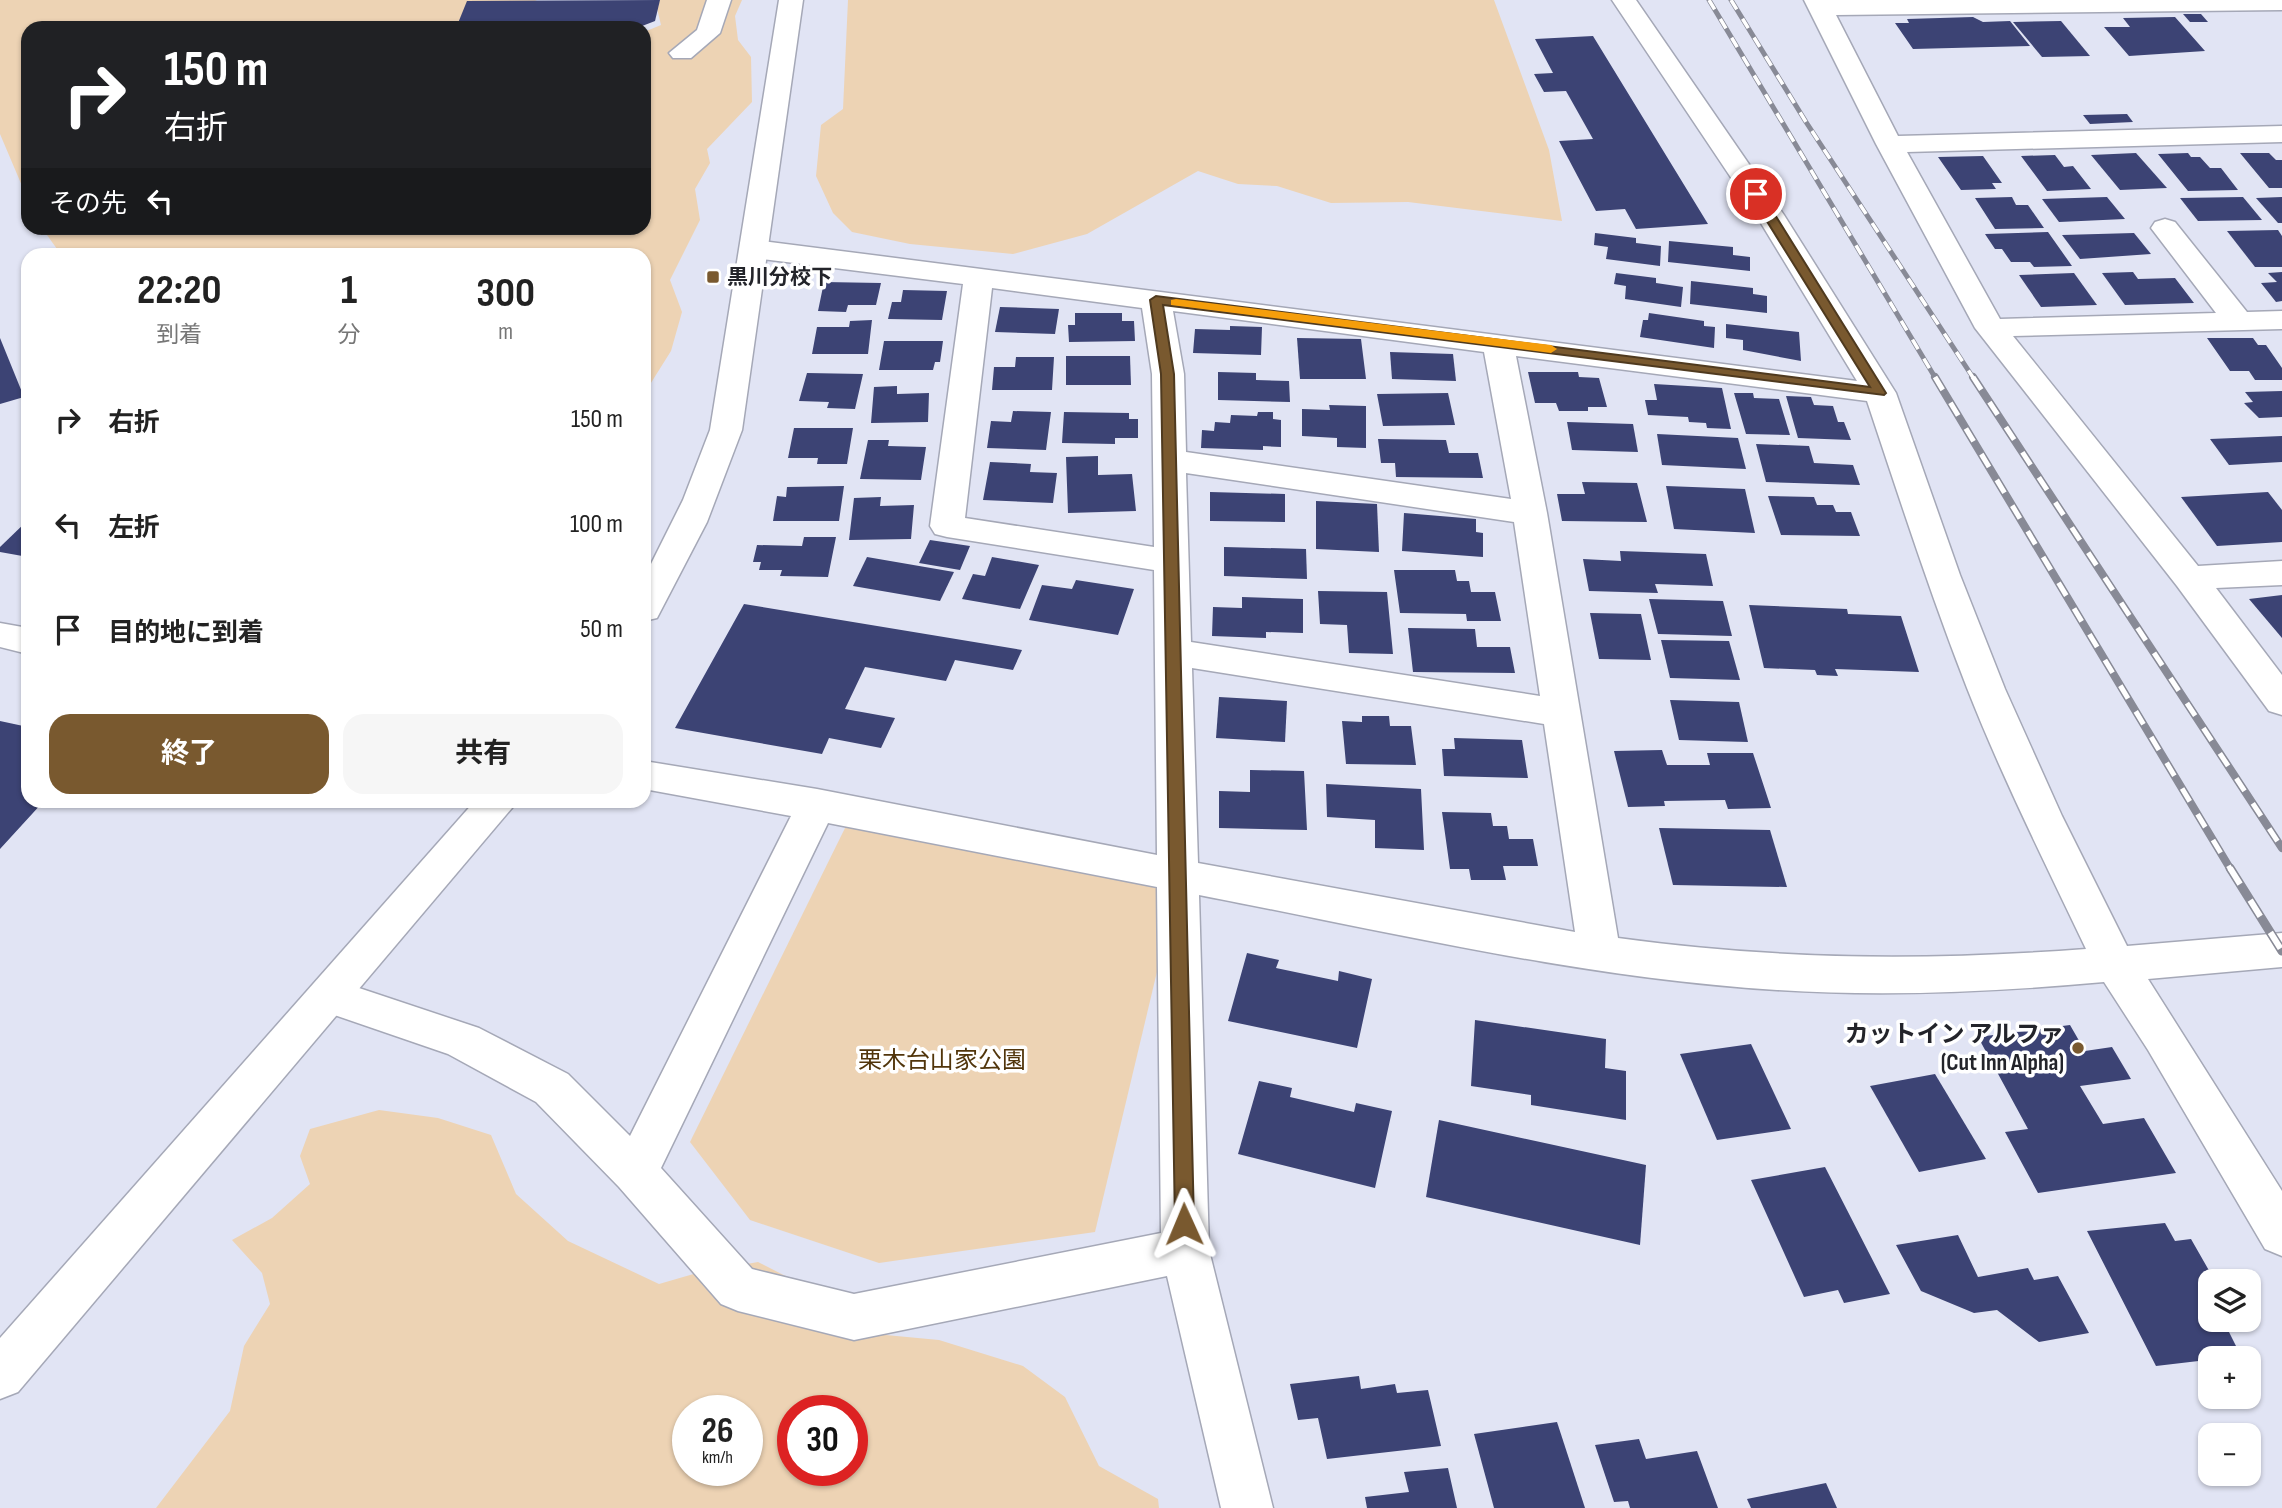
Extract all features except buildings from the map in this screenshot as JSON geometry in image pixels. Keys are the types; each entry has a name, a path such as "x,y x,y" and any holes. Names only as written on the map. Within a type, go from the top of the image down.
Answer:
{"street":[{"path":"682,53 708,33 719,0"},
{"path":"651,597 679,551 726,430 791,0"},
{"path":"1624,0 1770,215 1880,393 1942,575 1986,689 2042,816 2115,963 2164,1037 2282,1234"},
{"path":"2281,4 1819,4 1889,144 1990,328 2189,578 2282,702"},
{"path":"1889,144 2282,134"},
{"path":"2165,229 2238,321"},
{"path":"755,248 1880,393"},
{"path":"979,278 947,526 1170,561"},
{"path":"1156,300 1168,374 1171,652 1185,1250 1247,1508"},
{"path":"1990,328 2282,320"},
{"path":"1498,342 1530,513 1599,954"},
{"path":"1168,460 1530,513"},
{"path":"2189,578 2282,573"},
{"path":"0,635 21,640"},
{"path":"1171,652 1560,713"},
{"path":"651,776 817,804 1176,876 1599,954 1777,973 1928,976 2282,950"},
{"path":"635,1172 817,804"},
{"path":"0,1375 492,808"},
{"path":"329,996 463,1041 552,1088 635,1172 738,1289 854,1317 1185,1250"}],"green space":[{"path":"0,0 537,0 527,5 516,21 21,21 21,184 0,134"},
{"path":"655,0 742,0 735,16 738,40 751,57 752,102 707,149 710,163 695,189 700,220 670,280 682,312 671,351 651,383 651,248 56,248 47,235 651,235 651,29 661,25"},
{"path":"848,0 1494,0 1549,150 1562,221 1408,202 1331,203 1277,186 1238,184 1198,171 1087,234 1013,254 910,244 852,232 833,213 816,176 821,125 843,109"},
{"name":"栗木台山家公園","path":"847,824 1176,892 1095,1232 879,1263 750,1220 690,1142"},
{"path":"379,1110 438,1118 491,1135 516,1194 568,1241 659,1284 697,1273 758,1262 815,1291 875,1334 939,1340 1023,1366 1065,1397 1099,1466 1158,1499 1159,1508 156,1508 230,1411 244,1346 270,1304 262,1273 232,1240 272,1218 310,1184 300,1156 310,1129"}],"railway":[{"path":"1709,0 1936,379"},
{"path":"1731,0 1806,122 1974,379"},
{"path":"1935,377 2231,870"},
{"path":"1973,377 2282,848"},
{"path":"2230,868 2282,951"}],"slow traffic":[{"path":"1176,303 1551,349"}],"place":[{"name":"黒川分校下","path":"713,277"},
{"name":"カットイン アルファ (Cut Inn Alpha)","path":"2078,1048"}],"route":[{"path":"1184,1224 1171,652 1168,374 1156,300 1880,393 1756,194"}]}
